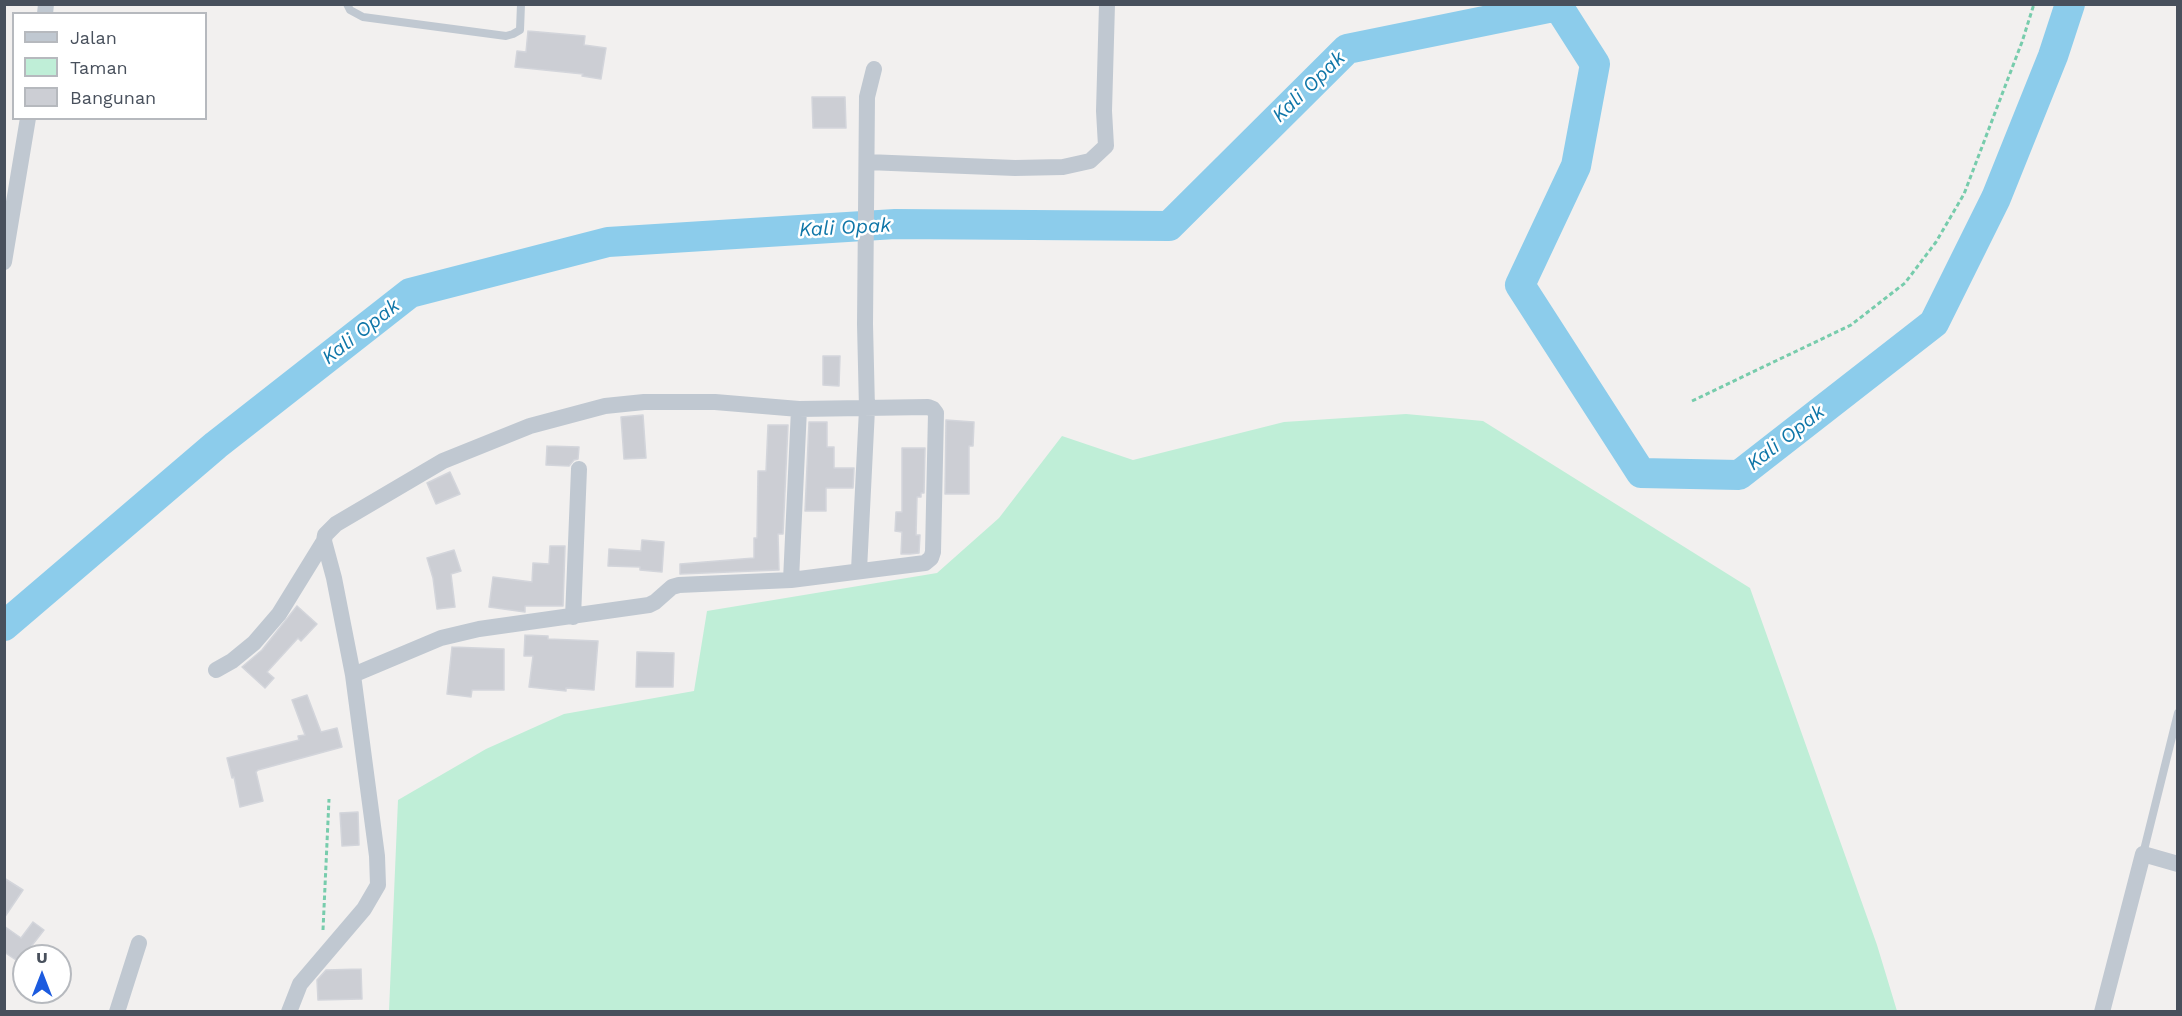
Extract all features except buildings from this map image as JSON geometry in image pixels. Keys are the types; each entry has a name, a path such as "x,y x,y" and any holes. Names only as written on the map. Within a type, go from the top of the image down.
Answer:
{"street":[{"path":"867,162 1015,168 1063,167 1090,161 1106,146 1104,111 1107,4"},
{"path":"860,570 867,409 865,324 867,97 874,69"},
{"path":"4,262 28,120"},
{"path":"216,670 232,661 254,643 279,614 325,536 336,524 443,460 530,426 605,406 644,402 715,402 799,410 928,407 936,413 933,552 931,558 925,563 791,580 679,585 672,587 649,605 479,629 441,638 353,675"},
{"path":"791,580 799,410"},
{"path":"573,617 579,469"},
{"path":"290,1011 300,984 364,909 378,885 377,856 353,675 334,578 324,541"},
{"path":"2102,1011 2144,854 2178,864"},
{"path":"117,1011 139,943"}],"lane":[{"path":"347,4 351,10 363,17 506,36 520,30 521,4"},
{"path":"2144,854 2178,713"}],"path":[{"path":"1692,401 1851,325 1905,283 1936,242 1964,194 2022,42 2034,4"},
{"path":"322,956 329,799"}],"green space":[{"path":"1406,414 1483,421 1750,588 1877,945 1897,1011 389,1011 398,800 486,749 564,714 694,691 707,611 937,573 999,518 1062,436 1133,460 1284,422"}],"waterway":[{"name":"Kali Opak","path":"4,626 216,445 410,293 608,242 895,224 1169,226 1347,49 1558,6 1595,64 1576,166 1520,285 1641,473 1739,475 1934,323 1996,198 2053,56 2070,4"}]}
